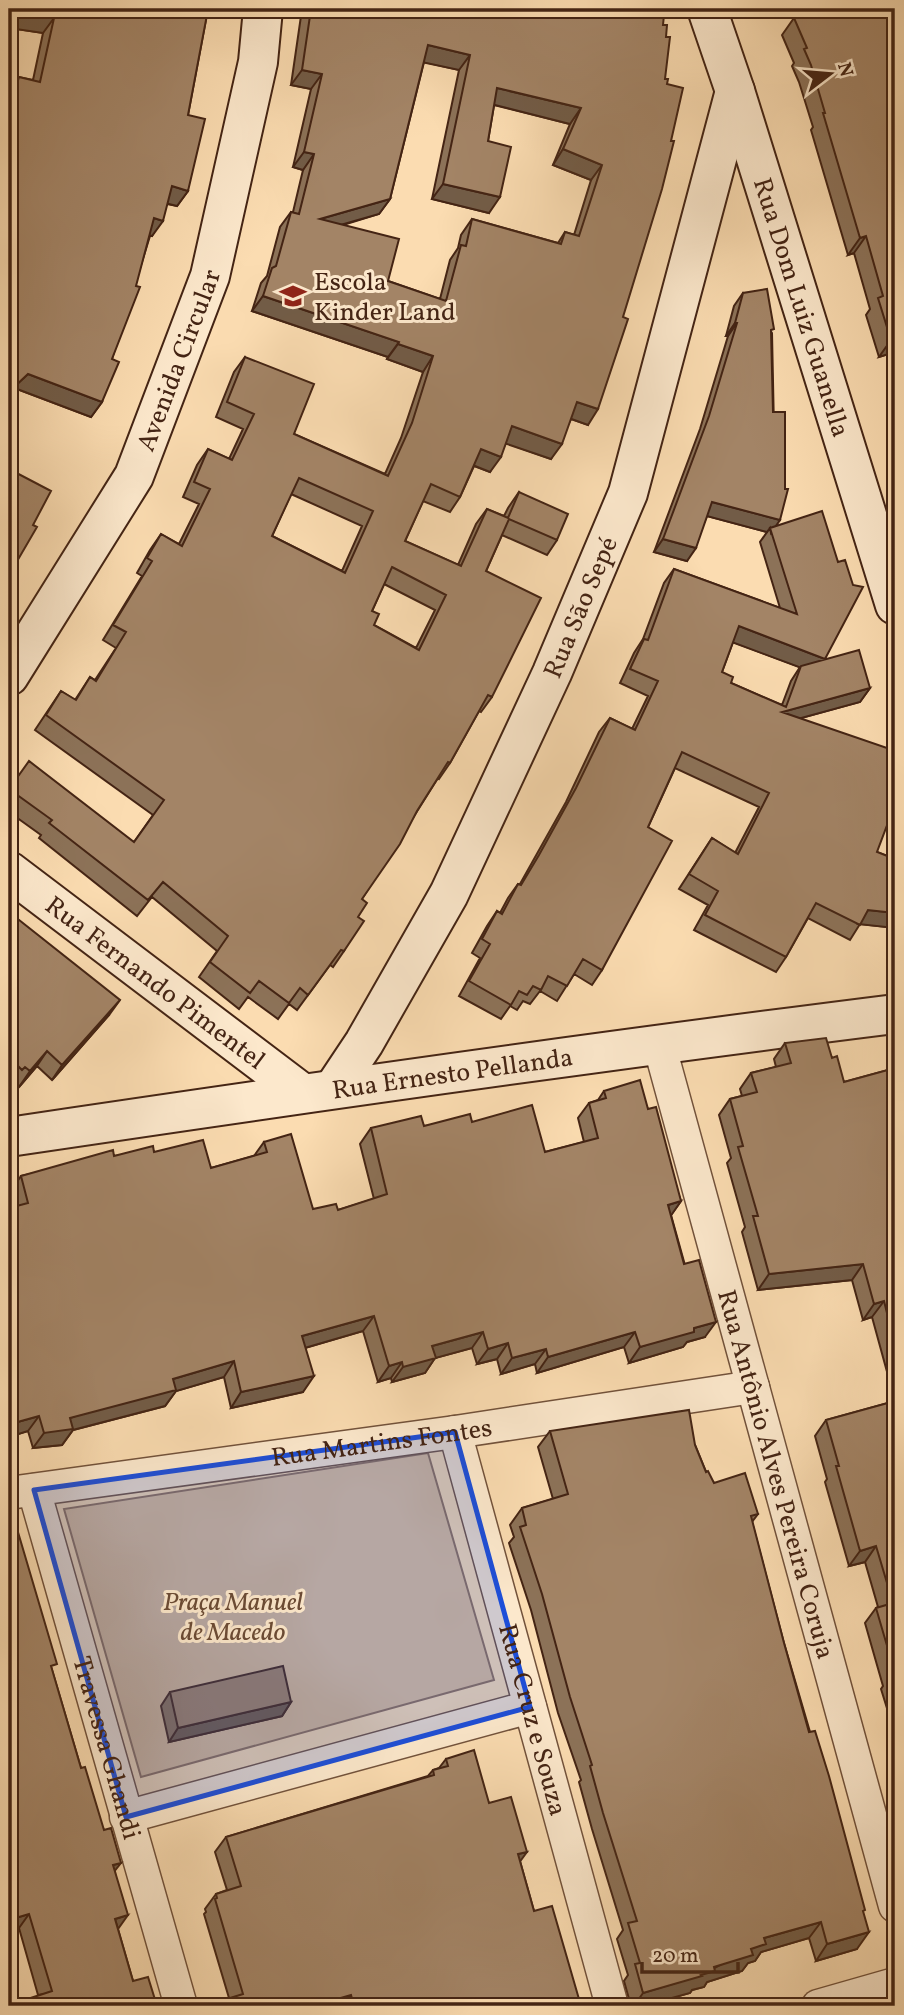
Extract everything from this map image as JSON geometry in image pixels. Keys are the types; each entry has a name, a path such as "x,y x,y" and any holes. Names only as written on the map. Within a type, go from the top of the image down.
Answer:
{"street":[{"name":"Avenida Circular","path":"9,676 134,476 149,438 210,276 258,62 263,9"},
{"name":"Rua Dom Luiz Guanella","path":"712,15 895,605"},
{"name":"Rua São Sepé","path":"318,1091 364,1043 449,894 552,673 628,493 735,91"},
{"name":"Rua Fernando Pimentel","path":"9,871 318,1091"},
{"name":"Rua Ernesto Pellanda","path":"9,1137 318,1091 895,1014"},
{"name":"Rua Antônio Alves Pereira Coruja","path":"659,1044 895,1906"},
{"name":"Rua Martins Fontes","path":"21,1492 455,1432 753,1387"},
{"name":"Rua Cruz e Souza","path":"455,1432 612,2006"},
{"name":"Travessa Ghandi","path":"21,1492 126,1817 181,2006"},
{"path":"126,1817 530,1707"},
{"path":"818,2006 895,1984"}],"highlighted area":[{"path":"455,1432 530,1707 126,1817 34,1490"}],"green space":[{"name":"Praça Manuel de Macedo","path":"428,1453 494,1680 141,1777 64,1509"}],"building":[{"path":"9,9 208,9 188,115 205,119 188,191 172,186 163,221 154,218 136,286 140,287 112,359 119,362 102,402 28,374 13,388 9,398 9,111 19,77 40,82 54,18"},
{"path":"311,9 626,9 664,15 666,37 670,37 665,79 668,79 667,84 683,88 662,189 623,317 628,319 598,409 577,402 562,444 512,426 501,457 481,449 460,497 431,484 405,541 461,566 487,509 508,518 519,492 568,514 557,540 509,519 486,571 541,598 492,697 488,695 450,763 448,762 417,811 400,844 362,899 367,903 358,917 364,921 344,951 341,950 308,995 300,988 289,1003 259,981 250,993 210,962 228,936 163,882 148,900 49,823 52,820 9,789 29,761 134,842 164,800 46,715 61,691 76,700 90,677 96,681 126,632 113,625 152,561 147,558 161,534 182,546 210,489 194,482 208,449 232,460 254,414 227,402 245,357 314,384 294,434 388,476 412,423 433,356 263,296 272,268 276,266 291,212 299,214 314,154 304,152 322,74 302,70","holes":["428,45 470,55 443,184 500,197 511,147 488,141 497,88 581,108 563,149 602,165 579,236 565,232 561,244 472,219 466,246 461,245 446,301 388,281 399,239 320,219 390,199","299,478 373,511 345,573 272,536","392,567 446,595 419,650 374,625 379,614 372,611"]},
{"path":"816,9 895,9 895,338 891,340 878,298 883,296 866,236 860,238 811,65 804,49 807,48 794,18"},
{"path":"767,289 774,329 771,330 773,412 785,412 785,489 788,489 780,520 712,502 696,548 663,539 709,416 737,323 743,293"},
{"path":"9,469 51,491 33,525 37,527 9,575"},
{"path":"822,511 838,562 845,560 853,585 863,587 825,659 739,626 722,672 733,677 731,683 786,707 801,666 859,650 870,688 782,712 890,749 895,764 895,804 877,852 895,859 895,913 868,910 860,925 816,903 786,957 705,915 718,891 689,874 712,838 738,854 769,793 682,752 648,827 672,841 602,970 583,959 567,986 548,976 541,990 533,986 527,995 519,991 511,1005 469,981 490,944 482,939 497,911 502,914 518,884 521,885 539,855 610,718 635,730 658,681 630,669 644,639 648,640 674,569 797,614 770,528"},
{"path":"9,912 120,1000 62,1065 47,1051 30,1071 25,1067 22,1070 9,1057"},
{"path":"826,1038 832,1058 837,1056 844,1082 895,1068 895,1345 884,1301 874,1304 863,1264 769,1274 753,1216 758,1216 738,1147 743,1146 730,1099 757,1092 751,1073 791,1063 785,1043"},
{"path":"640,1080 648,1109 656,1107 681,1201 668,1205 684,1264 699,1260 716,1322 694,1328 694,1332 640,1347 635,1332 548,1357 546,1349 512,1358 508,1343 488,1349 483,1332 432,1346 436,1358 403,1367 402,1362 389,1366 374,1316 302,1336 314,1376 241,1392 234,1361 173,1379 176,1390 70,1418 73,1429 44,1433 39,1416 14,1423 13,1417 9,1418 9,1208 28,1203 21,1176 113,1150 114,1156 153,1146 154,1152 203,1140 211,1168 267,1152 264,1142 291,1134 313,1209 336,1204 338,1210 387,1194 371,1128 421,1116 424,1126 470,1114 472,1122 532,1105 545,1152 598,1138 589,1103 606,1098 604,1091"},
{"path":"895,1401 895,1673 876,1608 893,1603 876,1546 860,1551 826,1420"},
{"path":"689,1410 695,1445 706,1472 708,1471 714,1483 745,1473 758,1514 751,1516 784,1643 809,1732 815,1731 829,1776 869,1932 827,1944 821,1922 764,1938 766,1944 751,1949 753,1955 714,1967 715,1971 702,1976 643,1993 635,1964 640,1963 628,1923 637,1921 520,1527 526,1525 522,1508 568,1494 550,1431"},
{"path":"15,1522 57,1664 51,1666 81,1768 85,1767 104,1830 111,1828 121,1863 113,1865 128,1915 115,1919 133,1981 148,1977 157,2006 9,2006 52,1991 29,1914 9,1920 9,1524"},
{"path":"283,1666 291,1702 178,1728 170,1692"},
{"path":"474,1750 489,1803 511,1797 527,1852 518,1854 534,1911 552,1906 581,2006 354,2006 351,1995 313,2006 229,2006 227,1999 243,1994 215,1899 216,1894 241,1886 226,1837 434,1775 433,1770 448,1766 446,1759"}],"place":[{"name":"Escola Kinder Land","path":"293,296"}]}
